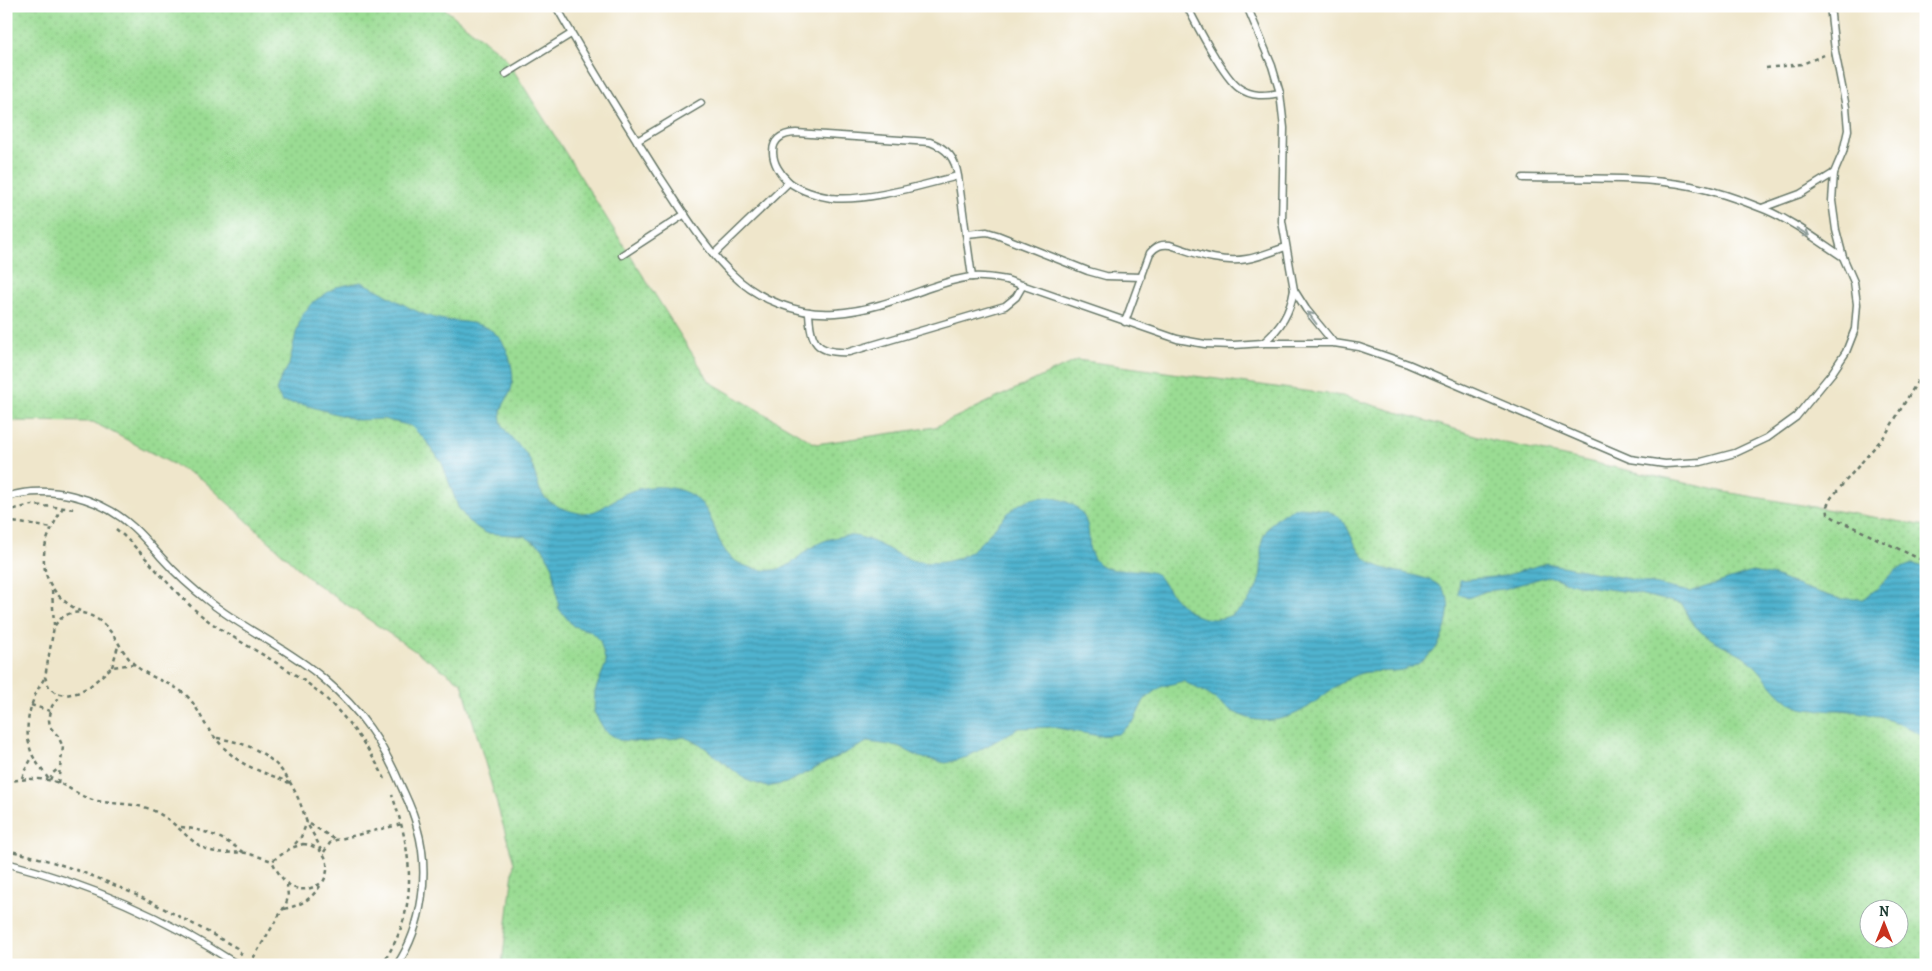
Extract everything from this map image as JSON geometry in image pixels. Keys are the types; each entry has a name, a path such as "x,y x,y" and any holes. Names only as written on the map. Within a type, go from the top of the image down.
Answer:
{"lane":[{"path":"556,6 637,141 714,254 732,275 755,292 781,304 809,312 832,314 856,312 942,284 972,277 989,277 1023,285 1177,339 1206,344 1334,343 1359,347 1384,355 1630,459 1665,464 1700,462 1735,453 1767,438 1796,417 1832,373 1846,352 1855,329 1857,304 1854,282 1843,257 1836,230 1832,202 1834,173 1843,152 1848,130 1846,106 1829,7"},
{"path":"1187,6 1229,78 1238,88 1251,94 1266,96 1280,93"},
{"path":"1247,6 1272,66 1280,93 1284,128 1282,221 1294,290 1292,306 1285,320 1275,333 1263,343"},
{"path":"506,74 572,34"},
{"path":"637,141 701,103"},
{"path":"958,176 902,190 855,198 830,198 808,192 789,182 781,173 772,154 773,146 778,138 786,133 930,142 941,146 950,154 956,164 958,176 972,277"},
{"path":"1762,208 1800,194 1834,173"},
{"path":"1523,178 1617,180 1691,186 1762,208 1843,257"},
{"path":"714,254 789,182"},
{"path":"622,255 685,214"},
{"path":"966,234 987,232 997,235 1088,271 1106,276 1142,276"},
{"path":"1125,322 1150,253 1155,247 1162,244 1217,259 1233,260 1248,259 1286,247"},
{"path":"809,312 811,338 821,348 835,353 849,352 1005,306 1016,297 1023,285"},
{"path":"1294,290 1306,309 1334,343"},
{"path":"6,497 33,492 65,494 84,498 119,515 134,527 198,593 234,620 302,662 326,680 361,715 391,762 413,813 422,848 424,877 419,912 408,944 397,965"},
{"path":"6,863 68,881 140,910 200,940 238,965"}],"path":[{"path":"1925,6 1926,18"},
{"path":"1766,68 1802,64 1815,57 1836,51"},
{"path":"1926,367 1886,434 1831,498 1827,506 1828,514 1834,518 1926,562"},
{"path":"6,511 32,505 63,506 80,510"},
{"path":"49,780 33,756 28,731 31,705 45,678 54,627 52,589 45,567 44,554 46,544 63,506"},
{"path":"6,521 53,528"},
{"path":"111,524 184,599 210,622 305,681 326,699 357,733 385,780"},
{"path":"52,589 63,600 105,625 118,645 134,664 158,680 185,694 196,706 205,724 225,749 244,764 289,783"},
{"path":"54,627 63,616 82,612"},
{"path":"112,667 118,645"},
{"path":"58,783 59,768 63,758 63,747 58,736 50,727 50,711 55,700 61,695 82,690 112,667 134,664"},
{"path":"45,678 49,687 61,695"},
{"path":"31,705 50,711"},
{"path":"217,738 242,744 265,755 284,771 289,783 301,801 307,822 322,852"},
{"path":"22,778 24,770 33,756"},
{"path":"49,780 59,768"},
{"path":"6,780 22,778 49,780 94,801 139,806 167,818 187,836 208,850 232,854 244,853"},
{"path":"381,965 399,935 408,895 408,845 390,787"},
{"path":"307,822 336,840"},
{"path":"272,861 291,848 301,836 307,822"},
{"path":"322,852 330,843 336,840 402,824"},
{"path":"179,827 214,834 244,853 272,861 287,884 294,888 309,890 323,882"},
{"path":"284,909 307,901 313,896 323,882 328,869 326,857 316,847 303,844 291,848"},
{"path":"249,965 284,909 288,897 287,884"}],"green space":[{"path":"6,6 441,6 505,57 710,382 816,444 935,427 1077,360 1342,396 1492,440 1725,492 1926,526 1926,965 502,965 514,863 462,683 312,581 203,480 93,422 6,422"}],"water":[{"path":"361,282 425,315 443,320 476,324 491,330 497,335 507,352 513,380 511,390 501,411 501,421 509,435 528,457 540,490 546,499 559,507 588,513 600,509 626,493 642,488 665,487 684,491 697,499 705,509 727,553 737,562 747,567 759,570 782,568 820,543 834,538 849,536 868,540 915,561 943,562 961,557 975,547 988,536 1010,511 1023,502 1038,498 1058,499 1072,504 1081,512 1087,523 1092,555 1103,567 1118,570 1143,570 1155,574 1185,608 1198,616 1214,619 1223,618 1239,610 1246,604 1256,589 1261,571 1262,539 1270,525 1284,513 1294,508 1314,508 1338,516 1348,528 1359,551 1366,559 1377,566 1432,581 1442,588 1448,598 1447,622 1441,640 1435,650 1416,665 1401,670 1356,675 1338,685 1306,708 1288,717 1268,720 1248,718 1229,709 1183,681 1161,687 1144,700 1134,721 1118,734 1099,736 1052,727 1019,728 967,757 946,763 919,757 898,746 867,742 786,783 767,787 746,780 700,744 684,737 646,742 619,740 605,731 594,712 595,691 606,663 600,641 590,631 573,626 559,609 553,567 542,547 524,536 485,533 468,521 458,507 442,463 426,441 411,426 383,419 357,420 305,405 282,402 276,391 289,365 302,315 313,302 336,287"},
{"path":"1546,563 1690,592 1752,572 1775,576 1840,599 1863,599 1878,588 1896,570 1912,564 1926,567 1926,738 1895,722 1873,715 1851,711 1806,709 1792,704 1777,692 1759,670 1745,657 1709,638 1699,630 1691,621 1682,604 1630,592 1577,585 1548,576 1504,589 1486,591 1468,598 1458,594 1460,580 1504,576"}]}
